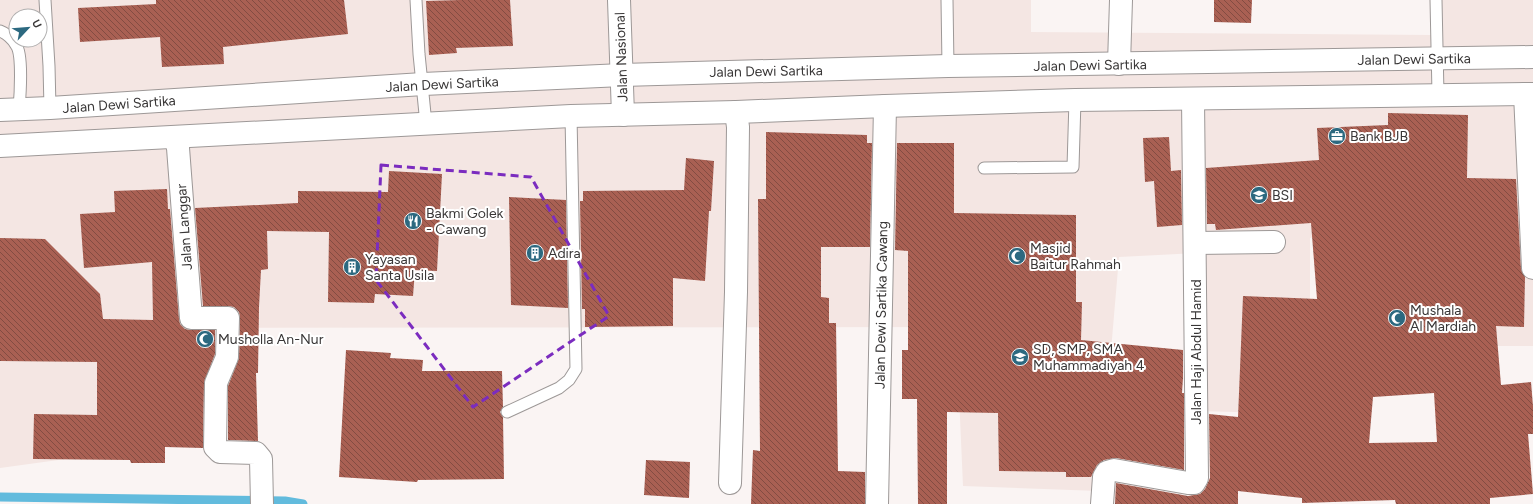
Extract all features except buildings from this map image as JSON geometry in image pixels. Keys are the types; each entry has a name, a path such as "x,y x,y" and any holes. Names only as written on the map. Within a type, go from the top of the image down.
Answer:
{"main road":[{"name":"Jalan Nasional","path":"619,0 623,115"},
{"path":"1119,64 1121,0"},
{"name":"Jalan Dewi Sartika","path":"10,110 423,84 622,75 948,66 1533,57"},
{"path":"0,146 571,116 736,112 1075,100 1438,94 1529,94 1533,268"},
{"name":"Jalan Haji Abdul Hamid","path":"1102,504 1104,477 1107,472 1114,470 1188,483 1194,483 1197,478 1193,99"},
{"name":"Jalan Dewi Sartika Cawang","path":"877,504 885,106"},
{"path":"730,484 736,292 738,127 736,112"},
{"name":"Jalan Langgar","path":"175,137 178,148 191,318 228,318 227,357 216,383 215,447 220,452 256,454 261,459 262,504"},
{"path":"1195,243 1274,242"}],"lane":[{"path":"45,0 50,108"},
{"path":"416,0 419,54 426,124"},
{"path":"947,0 948,66"},
{"path":"1436,0 1438,94"},
{"path":"0,31 4,32 17,46 21,74 10,110"},
{"path":"984,168 1073,166 1075,100"},
{"path":"507,412 559,388 569,380 576,369 571,116"}],"highlighted area":[{"path":"381,165 531,177 609,316 473,407 376,280"}],"shaded area":[{"path":"0,0 1031,0 1031,32 1432,35 1431,0 1533,0 1533,346 1466,346 1462,222 1310,238 1310,414 1197,411 1197,253 1119,257 1099,491 963,486 956,327 107,328 102,454 0,468"}],"waterway":[{"path":"0,497 285,501 303,504"}],"place":[{"name":"Bank BJB","path":"1337,136"},
{"name":"BSI","path":"1259,195"},
{"name":"Bakmi Golek - Cawang","path":"413,221"},
{"name":"Adira","path":"535,253"},
{"name":"Masjid Baitur Rahmah","path":"1017,256"},
{"name":"Yayasan Santa Usila","path":"352,267"},
{"name":"Mushala Al Mardiah","path":"1397,318"},
{"name":"Musholla An-Nur","path":"205,339"},
{"name":"SD, SMP, SMA Muhammadiyah 4","path":"1020,357"}]}
